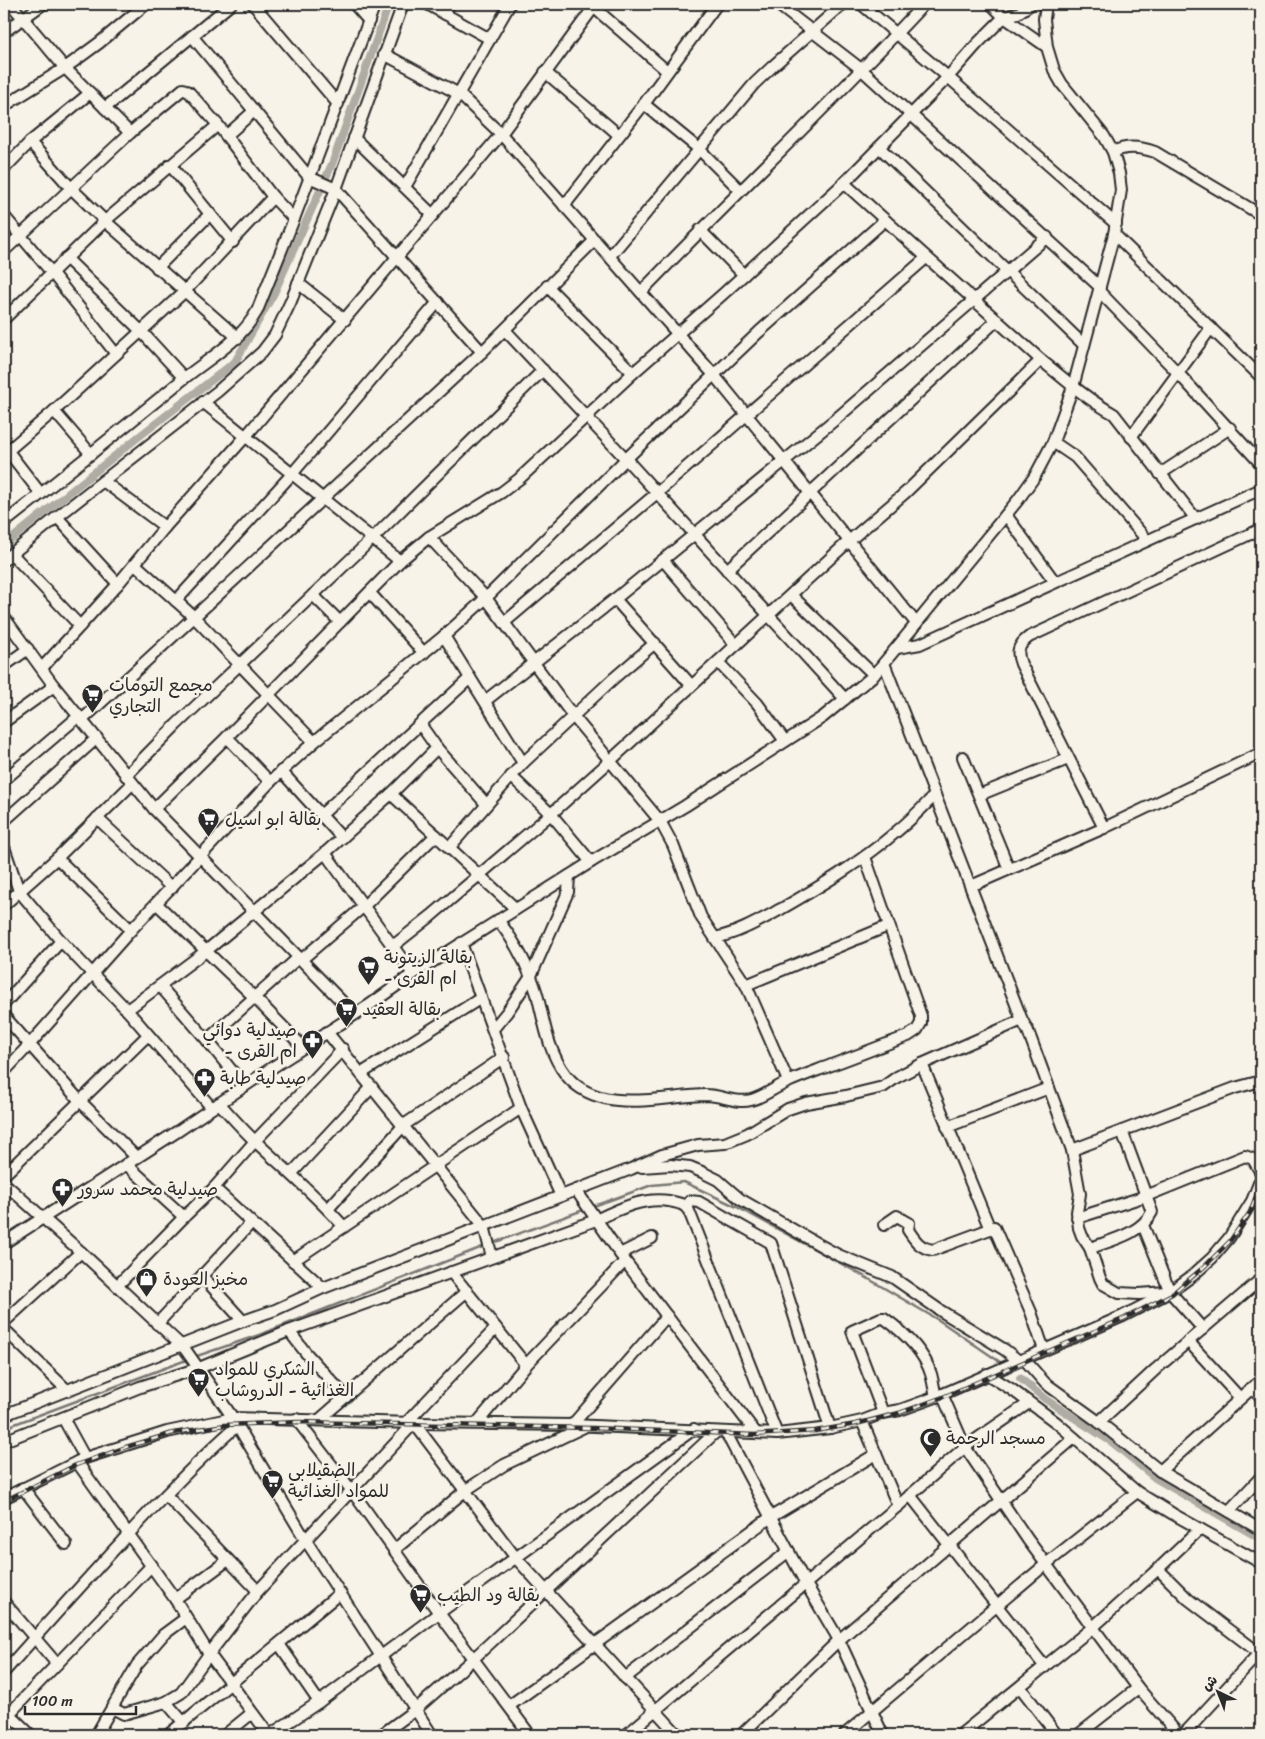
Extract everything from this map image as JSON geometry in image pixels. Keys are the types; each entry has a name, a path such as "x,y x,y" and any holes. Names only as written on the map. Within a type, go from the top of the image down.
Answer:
{"street":[{"path":"11,4 65,68 130,133"},
{"path":"4,32 43,4"},
{"path":"4,106 65,68 146,4"},
{"path":"105,108 230,4"},
{"path":"253,4 338,104"},
{"path":"354,4 369,21"},
{"path":"4,523 184,378 238,338 257,311 375,4"},
{"path":"80,626 8,557 246,368 275,335 336,189 403,4"},
{"path":"427,4 490,39"},
{"path":"445,14 449,4"},
{"path":"406,187 510,4"},
{"path":"564,206 644,104 717,4"},
{"path":"777,4 861,69 1047,237 1099,289 1230,428 1261,464"},
{"path":"610,256 754,84 843,4"},
{"path":"860,4 948,77 1115,229 1261,377"},
{"path":"641,292 924,4"},
{"path":"990,4 1004,18 1047,47"},
{"path":"154,808 269,695 400,561 429,537 514,484 633,373 844,183 1004,18 1018,13 1032,4"},
{"path":"4,1243 136,1158 413,974 660,821 823,717 874,675 884,664 1006,515 1035,476 1053,442 1073,387 1115,229 1121,190 1119,173 1113,152 1104,136 1062,84 1054,70 1047,47 1044,19 1046,4"},
{"path":"42,668 118,584 165,527 246,436 501,134 593,5 667,71"},
{"path":"192,36 309,177 336,189 482,352"},
{"path":"384,54 459,94 501,134 714,375 916,623"},
{"path":"545,72 619,135"},
{"path":"4,251 130,133 183,89 189,92 218,125 273,197 294,218"},
{"path":"4,169 30,142 90,93"},
{"path":"644,104 699,149 740,190"},
{"path":"226,136 254,111"},
{"path":"4,319 105,221 218,125"},
{"path":"354,138 433,215"},
{"path":"30,142 71,188 105,221 238,338"},
{"path":"879,147 1084,345"},
{"path":"1113,152 1119,149 1137,147 1156,152 1260,211"},
{"path":"170,165 233,242"},
{"path":"844,183 1041,360 1073,387 1114,414 1196,518"},
{"path":"41,494 5,450 54,411 184,292 233,242 273,197"},
{"path":"157,268 210,214"},
{"path":"4,216 116,354"},
{"path":"4,1072 200,855 281,771 424,653 486,598 626,459 759,332 885,220"},
{"path":"700,230 744,275"},
{"path":"485,701 616,599 837,418 1047,237"},
{"path":"4,780 81,718 194,617 482,352 595,240"},
{"path":"66,258 141,331 184,378"},
{"path":"505,622 657,493 926,258"},
{"path":"298,283 345,320"},
{"path":"547,286 633,373"},
{"path":"176,601 292,474 438,302"},
{"path":"727,570 996,320"},
{"path":"1131,437 1211,328"},
{"path":"505,330 587,416 846,699"},
{"path":"393,946 479,875 610,761 849,541 905,493 1041,360"},
{"path":"4,905 97,818 129,780 240,665 372,539 543,370"},
{"path":"203,402 400,561"},
{"path":"54,411 91,454"},
{"path":"1160,474 1230,428"},
{"path":"1053,442 1074,457 1147,540"},
{"path":"103,481 165,527"},
{"path":"897,648 920,644 1261,489"},
{"path":"1006,515 1055,582"},
{"path":"56,517 118,584"},
{"path":"1104,828 1018,658 1018,648 1029,637 1261,529"},
{"path":"429,537 486,598 573,716 660,821 673,845 701,917 746,985 788,1081"},
{"path":"662,560 736,645"},
{"path":"135,564 194,617 314,742"},
{"path":"370,592 424,653"},
{"path":"313,595 340,622"},
{"path":"791,595 874,675"},
{"path":"616,599 691,685"},
{"path":"4,617 54,686 129,780 354,1014"},
{"path":"444,636 523,763"},
{"path":"450,848 523,763 654,643"},
{"path":"4,666 28,650"},
{"path":"718,662 757,703 786,741"},
{"path":"884,664 1022,1020 1028,1030 1072,1150 1080,1194 1077,1218 1082,1236 1090,1248 1100,1278 1104,1284 1119,1293 1170,1292"},
{"path":"322,816 470,678"},
{"path":"4,722 54,686"},
{"path":"420,724 437,748 486,804"},
{"path":"227,736 270,782"},
{"path":"4,820 96,738"},
{"path":"127,1010 206,951 325,853 391,794 437,748"},
{"path":"971,886 1104,828 1261,753"},
{"path":"964,757 1009,869"},
{"path":"979,795 1068,759"},
{"path":"281,771 342,838"},
{"path":"512,776 550,814 591,862"},
{"path":"391,794 516,910"},
{"path":"715,938 727,936 747,928 820,886 864,857 896,832 935,795"},
{"path":"97,818 172,888"},
{"path":"207,1040 364,906 436,835"},
{"path":"4,847 18,890 61,941 215,1105 292,1174 344,1227"},
{"path":"325,853 413,974"},
{"path":"498,920 517,947 530,978 553,1052 566,1075 575,1084 589,1093 605,1098 633,1100 667,1099 707,1095 742,1101 760,1097 788,1081 908,1036 917,1030 921,1023 864,857"},
{"path":"56,858 131,930"},
{"path":"493,1029 530,978 568,892 569,876"},
{"path":"157,904 255,998 303,1048"},
{"path":"746,985 888,926"},
{"path":"4,1004 61,941"},
{"path":"462,943 521,1108 561,1196"},
{"path":"160,986 244,1086"},
{"path":"362,1073 481,998"},
{"path":"4,1016 80,1101 136,1158"},
{"path":"5,1412 68,1391 183,1347 243,1321 275,1310 323,1288 484,1228 561,1196 578,1194 662,1155 675,1153 698,1145 725,1143 747,1134 788,1109 806,1103 846,1096 883,1086 922,1064 1022,1020"},
{"path":"327,1032 343,1049 436,1164 484,1228 491,1254"},
{"path":"4,1175 148,1035"},
{"path":"117,1286 214,1188 255,1141 343,1049"},
{"path":"328,1209 404,1125 504,1057"},
{"path":"922,1064 990,1229"},
{"path":"1072,1150 1235,1088 1261,1081"},
{"path":"292,1174 372,1086"},
{"path":"947,1127 1049,1088"},
{"path":"293,1261 521,1108"},
{"path":"1090,1248 1130,1233 1143,1225 1152,1212 1122,1131"},
{"path":"1077,1218 1146,1196 1245,1156 1253,1159 1261,1173"},
{"path":"126,1164 184,1217"},
{"path":"631,1169 670,1165 690,1167 718,1180 740,1199 838,1255 892,1277 941,1311 1021,1360 1045,1383 1099,1422 1160,1471 1261,1530"},
{"path":"4,1498 81,1460 167,1432 235,1422 296,1419 410,1423 572,1425 777,1434 830,1428 862,1421 883,1413 900,1410 939,1395 1123,1316 1170,1292 1212,1258 1228,1238 1252,1201 1261,1178"},
{"path":"4,1183 82,1252 183,1347 235,1422 305,1539 432,1735"},
{"path":"214,1188 323,1288"},
{"path":"1252,1201 1261,1192"},
{"path":"578,1194 622,1257 756,1433"},
{"path":"4,1441 140,1387 451,1272 491,1254 627,1206 643,1201 660,1200 680,1203 686,1207 777,1434"},
{"path":"690,1201 699,1202 771,1243 830,1428"},
{"path":"884,1224 897,1216 909,1223 908,1230 916,1242 925,1249 933,1250 994,1227 1031,1312 1044,1350"},
{"path":"157,1324 251,1223"},
{"path":"1143,1225 1170,1292 1203,1329"},
{"path":"477,1423 622,1257 652,1238"},
{"path":"4,1322 82,1252"},
{"path":"451,1272 526,1365"},
{"path":"202,1276 243,1321"},
{"path":"1099,1422 1156,1369 1261,1279"},
{"path":"319,1420 467,1291"},
{"path":"572,1425 667,1316"},
{"path":"883,1413 852,1331 881,1318 884,1318 905,1334 925,1361 939,1395 965,1447 1001,1501 1092,1628 1138,1688 1179,1735"},
{"path":"112,1708 124,1714 166,1702 181,1693 258,1591 352,1491 410,1423 496,1328"},
{"path":"4,1329 68,1391"},
{"path":"289,1331 306,1353 346,1397"},
{"path":"1188,1341 1240,1398"},
{"path":"987,1374 1057,1423 1137,1492 1261,1563"},
{"path":"1160,1471 1261,1380"},
{"path":"1251,1388 1261,1397"},
{"path":"626,1735 898,1506 965,1447 1029,1403"},
{"path":"63,1418 81,1460 175,1599 209,1654 269,1735 319,1702 694,1429"},
{"path":"296,1419 352,1491 439,1613 509,1706 525,1733"},
{"path":"862,1421 898,1506"},
{"path":"4,1672 129,1533 235,1422"},
{"path":"410,1423 466,1490 516,1558 678,1735"},
{"path":"394,1550 466,1490 504,1465 587,1426"},
{"path":"721,1432 771,1517 838,1640 883,1735"},
{"path":"381,1735 415,1710 473,1659 721,1432"},
{"path":"741,1735 838,1640 1074,1438"},
{"path":"509,1706 771,1517 876,1454"},
{"path":"1229,1512 1261,1477"},
{"path":"22,1488 66,1544"},
{"path":"844,1735 1046,1564 1137,1492"},
{"path":"166,1495 258,1591"},
{"path":"910,1495 1045,1667"},
{"path":"960,1735 1092,1628 1200,1529"},
{"path":"625,1678 789,1551"},
{"path":"175,1599 228,1560"},
{"path":"31,1735 6,1711 57,1664 152,1565"},
{"path":"1158,1569 1188,1599 1260,1652 1184,1735"},
{"path":"168,1735 340,1592"},
{"path":"4,1602 57,1664"},
{"path":"96,1735 137,1665 148,1650 163,1635 186,1618"},
{"path":"278,1644 319,1702"},
{"path":"1020,1687 1057,1735"},
{"path":"1078,1735 1138,1688"},
{"path":"166,1702 184,1723"},
{"path":"225,1735 252,1713"}],"waterway":[{"path":"4,545 235,362 274,293 332,164 389,4"},
{"path":"591,1207 652,1185 684,1182 737,1207 862,1275 940,1321 1000,1362"},
{"path":"493,1243 586,1209"},
{"path":"194,1357 259,1335 485,1246"},
{"path":"4,1428 189,1359"},
{"path":"1020,1378 1045,1399 1113,1443 1155,1478 1261,1539"}],"railway":[{"path":"4,1501 76,1465 126,1447 173,1433 225,1425 299,1422 593,1428 754,1435 815,1431 856,1424 899,1413 943,1397 1125,1318 1172,1294 1205,1266 1230,1241 1250,1212 1261,1183"}],"place":[{"name":"مجمع التومات التجاري","path":"93,714"},
{"name":"بقالة ابو اسيل","path":"209,838"},
{"name":"بقالة الزيتونة - ام القرى","path":"368,986"},
{"name":"بقالة العقيد","path":"346,1028"},
{"name":"صيدلية دوائي - ام القرى","path":"313,1059"},
{"name":"صيدلية طابة","path":"204,1097"},
{"name":"صيدلية محمد سرور","path":"62,1208"},
{"name":"مخبز العودة","path":"147,1298"},
{"name":"الشكري للمواد الغذائية - الدروشاب","path":"199,1398"},
{"name":"مسجد الرحمة","path":"930,1457"},
{"name":"الضقيلابي للمواد الغذائية","path":"272,1499"},
{"name":"بقالة ود الطيب","path":"421,1614"}]}
